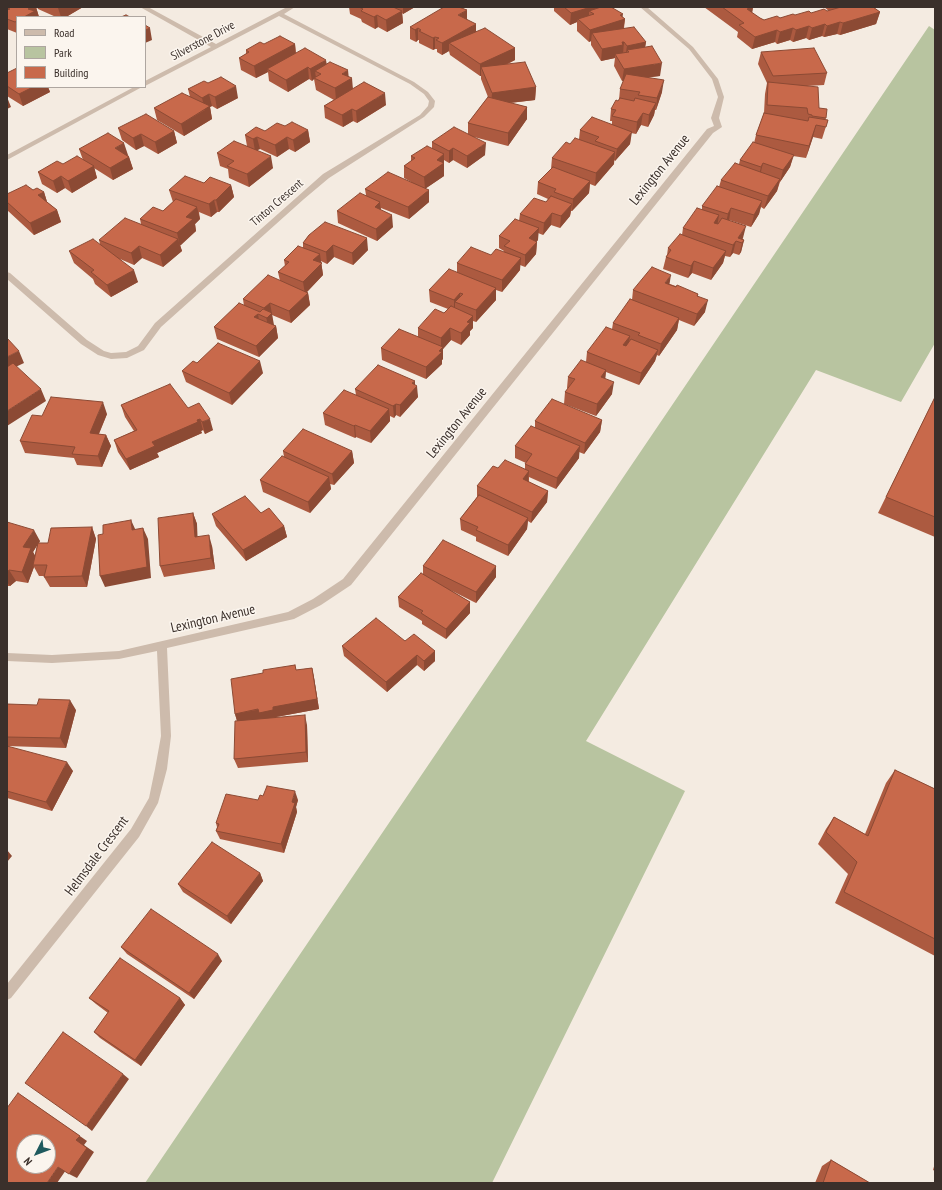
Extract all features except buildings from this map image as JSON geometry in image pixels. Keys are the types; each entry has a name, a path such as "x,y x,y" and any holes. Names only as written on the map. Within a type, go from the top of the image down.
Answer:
{"street":[{"path":"143,7 215,46"},
{"name":"Silverstone Drive","path":"146,83 292,7"},
{"name":"Lexington Avenue","path":"7,657 52,659 119,655 290,616 317,602 347,582 705,137 710,131 718,126 715,118 721,97 715,79 692,48 643,7"},
{"name":"Tinton Crescent","path":"7,275 84,342 101,353 111,356 127,355 141,348 158,325 301,196 326,176 422,116 431,107 432,101 426,93 412,83 279,14"},
{"path":"7,158 137,88"},
{"name":"Helmsdale Crescent","path":"7,994 135,833 154,799 161,769 166,736 162,644"}],"green space":[{"path":"929,26 935,30 935,343 901,402 816,370 586,741 685,791 492,1183 145,1183"}]}
